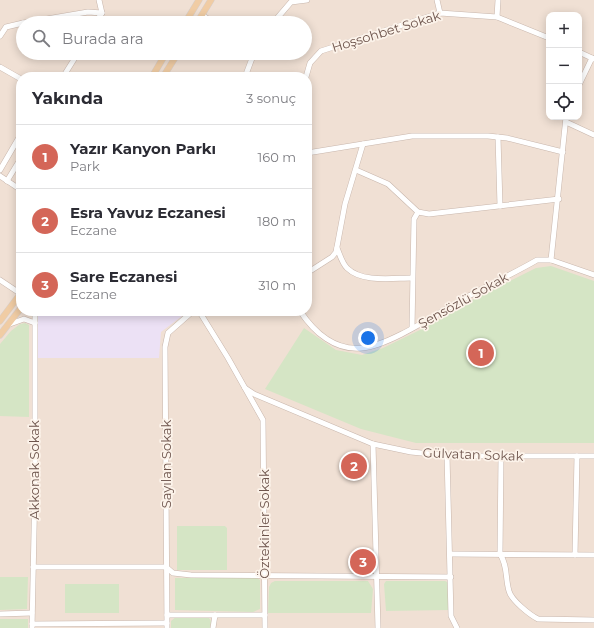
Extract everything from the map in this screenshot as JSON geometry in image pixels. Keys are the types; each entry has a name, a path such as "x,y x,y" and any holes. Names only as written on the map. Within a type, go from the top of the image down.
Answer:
{"main road":[{"path":"189,16 199,0"},
{"path":"202,15 211,0"},
{"path":"155,72 162,60"},
{"path":"167,72 174,60"},
{"path":"0,321 16,300"},
{"path":"0,335 16,315"}],"street":[{"path":"99,0 102,13 100,16"},
{"path":"278,16 290,1 307,0"},
{"path":"437,0 440,13"},
{"path":"497,17 498,0"},
{"path":"64,16 88,12 102,13"},
{"name":"Hoşsohbet Sokak","path":"307,72 310,63 320,51 440,13 497,17 546,37"},
{"path":"0,36 6,27 16,25"},
{"path":"580,84 593,58 582,53"},
{"path":"66,72 74,60"},
{"path":"247,72 251,60"},
{"path":"0,67 16,76"},
{"path":"551,260 559,199 566,120 594,135"},
{"path":"312,152 412,136 498,137 563,152"},
{"path":"498,137 500,206"},
{"path":"0,170 16,143"},
{"path":"312,270 332,257 337,248 346,204 363,144"},
{"path":"16,164 2,179 16,187"},
{"path":"356,170 388,184 418,212 429,214 559,199"},
{"path":"412,328 414,219 418,212"},
{"path":"337,248 348,269 358,274 371,278 412,278"},
{"name":"Şensözlü Sokak","path":"304,316 313,328 332,343 362,349 377,345 412,328 537,260 551,260 594,275"},
{"path":"0,280 16,290"},
{"name":"Akkonak Sokak","path":"32,626 35,484 35,316"},
{"name":"Sayılan Sokak","path":"167,626 165,347 168,333 187,316"},
{"path":"202,316 245,388"},
{"path":"10,324 24,319 34,323"},
{"name":"Öztekinler Sokak","path":"245,388 263,420 263,575 265,628"},
{"name":"Gülvatan Sokak","path":"245,388 254,394 373,444 411,452 447,455 594,456"},
{"path":"373,444 378,577 378,628"},
{"path":"447,455 450,616 457,628"},
{"path":"501,456 500,554 505,562 511,596 530,615 538,619 594,620"},
{"path":"575,555 577,456"},
{"path":"450,554 594,555"},
{"path":"33,567 166,567 177,574 450,577"},
{"path":"0,614 32,613"},
{"path":"167,615 265,615"},
{"path":"213,628 215,615"},
{"path":"32,626 167,626"}],"shaded area":[{"path":"0,0 594,0 594,628 0,628"},
{"path":"38,316 182,316 161,332 159,358 37,358"}],"green space":[{"path":"551,266 594,281 594,443 416,443 361,429 265,389 304,328 336,350 362,355 383,348 426,327 476,298 536,268"},
{"path":"25,323 29,325 29,417 0,416 0,344 11,331 20,324"},
{"path":"177,526 225,526 227,528 227,570 177,570"},
{"path":"0,577 28,577 27,609 0,610"},
{"path":"256,577 260,580 260,609 253,612 175,610 175,578"},
{"path":"275,581 368,581 373,589 371,613 268,613 269,587 271,583"},
{"path":"386,581 445,581 449,583 450,610 386,611 384,584"},
{"path":"65,584 119,584 119,613 65,613"},
{"path":"176,617 209,618 211,621 210,628 171,628 171,621"},
{"path":"0,619 28,619 28,628 0,628"}],"place":[{"name":"Yazır Kanyon Parkı","path":"481,353"},
{"name":"Esra Yavuz Eczanesi","path":"354,466"},
{"name":"Sare Eczanesi","path":"363,562"}]}
